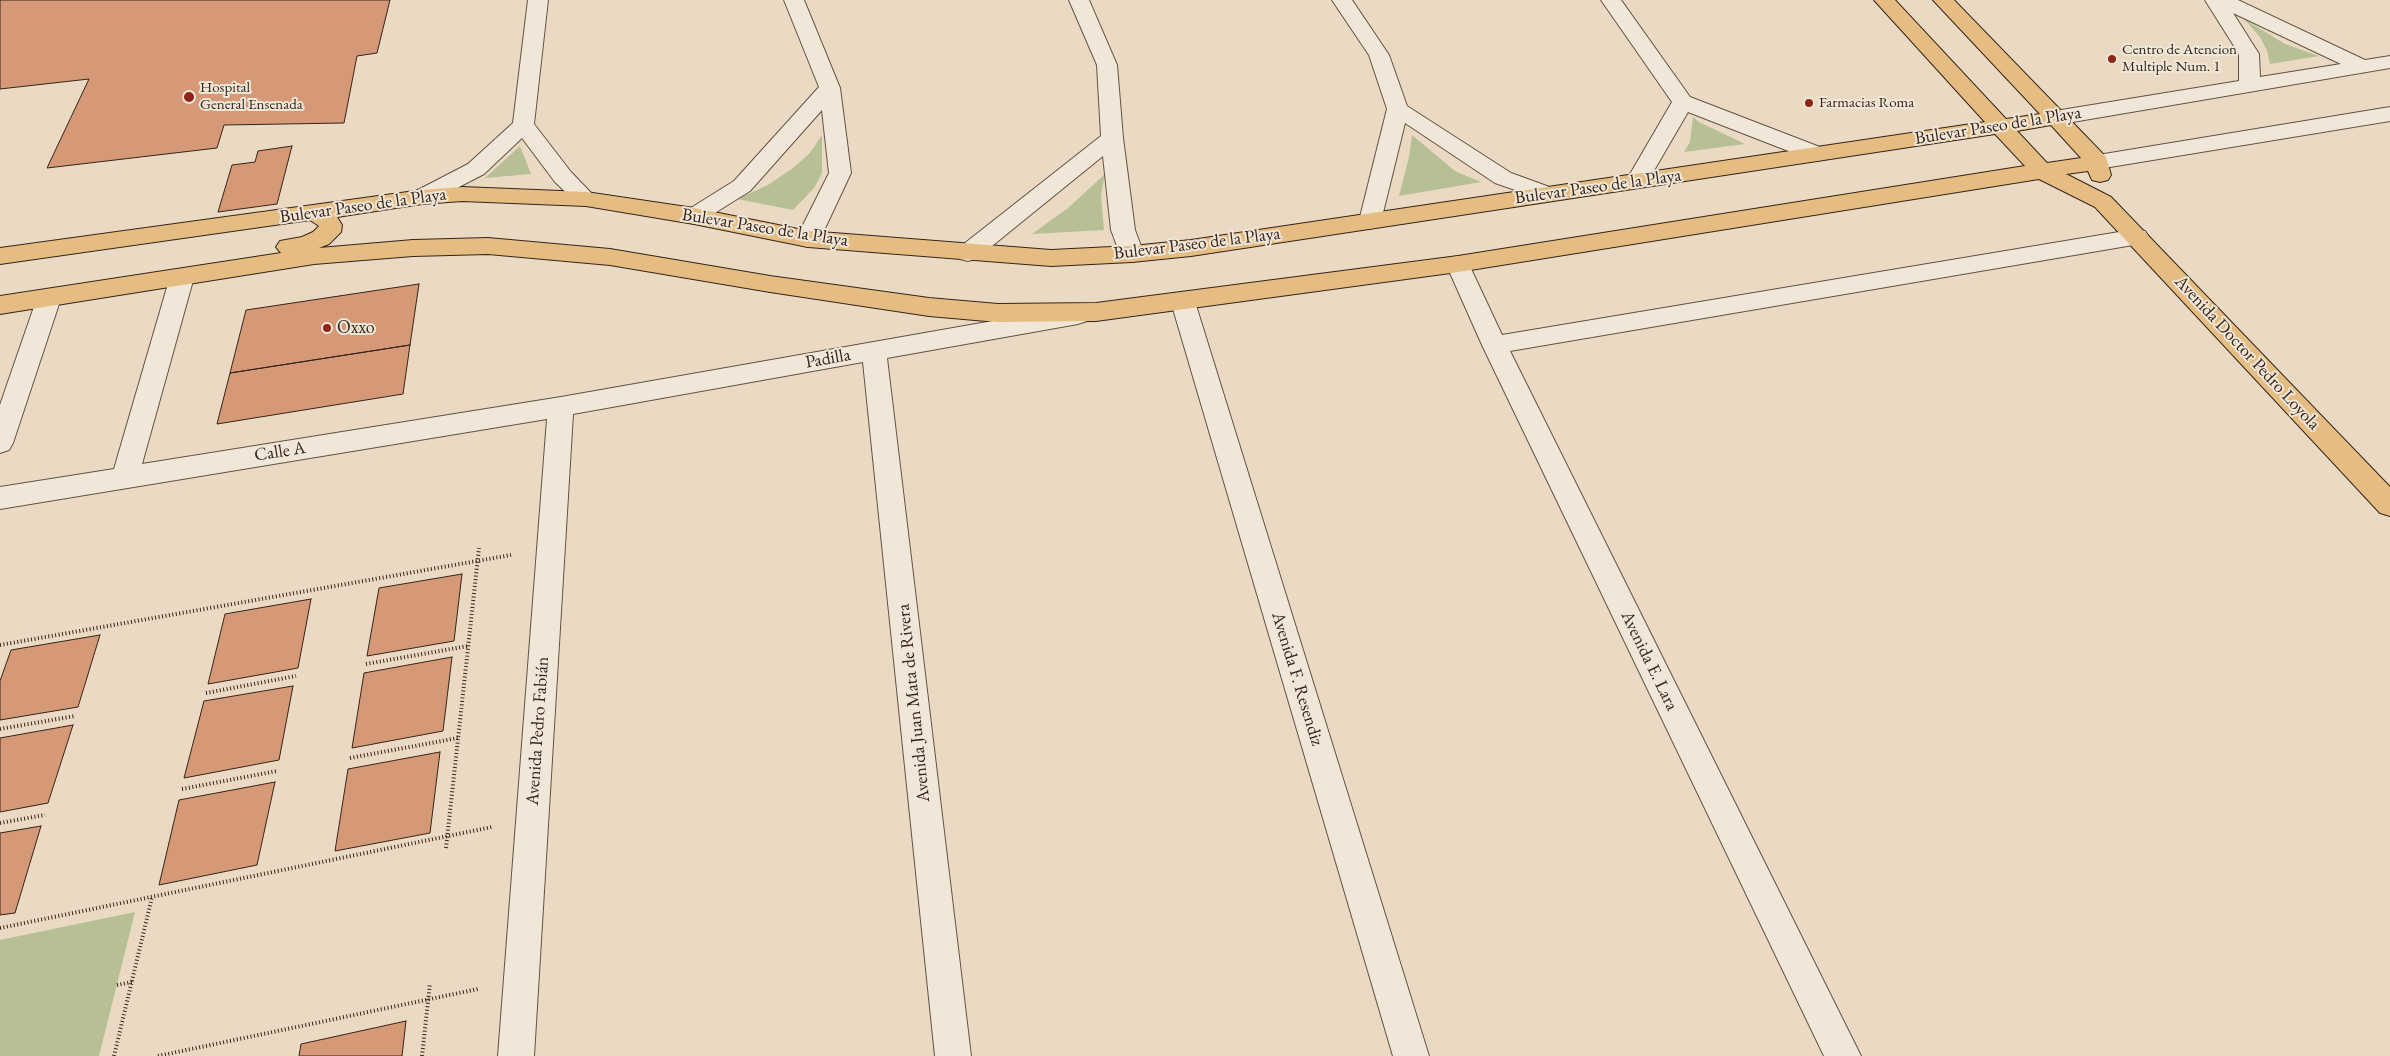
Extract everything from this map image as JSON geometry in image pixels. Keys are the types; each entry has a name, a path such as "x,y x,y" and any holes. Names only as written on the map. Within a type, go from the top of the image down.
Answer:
{"main road":[{"name":"Avenida Doctor Pedro Loyola","path":"1884,0 2042,171 2103,202 2390,505"},
{"path":"1943,0 2098,162 2103,202"},
{"name":"Bulevar Paseo de la Playa","path":"0,256 422,197 462,194 586,199 694,216 808,239 1051,258 1132,254 1191,248 2055,118"},
{"path":"0,305 314,256 413,248 488,246 610,256 770,284 929,306 998,312 1096,312 1183,302 1458,264 2098,162"},
{"path":"182,277 201,266 217,260 306,244 321,238 329,232 331,225 326,219 314,213"}],"street":[{"path":"422,197 476,169 523,125 538,0"},
{"path":"794,0 830,88 840,173 808,239"},
{"path":"1079,0 1107,65 1112,138 1123,230 1132,254"},
{"path":"1342,0 1379,55 1398,110 1370,221"},
{"path":"1611,0 1682,102 1817,154"},
{"path":"2215,0 2249,54 2250,86"},
{"path":"2222,0 2364,67"},
{"name":"Bulevar Paseo de la Playa","path":"2055,118 2390,62"},
{"path":"694,216 742,186 830,88"},
{"path":"1637,181 1682,102"},
{"path":"1398,110 1503,178 1546,194"},
{"path":"2098,162 2390,114"},
{"path":"523,125 563,177 586,199"},
{"path":"968,253 1112,138"},
{"path":"1494,345 2137,236"},
{"name":"Avenida E. Lara","path":"1458,264 1494,345 1843,1056"},
{"path":"125,478 182,277"},
{"path":"0,443 49,298"},
{"name":"Avenida F. Resendiz","path":"1183,302 1411,1056"},
{"name":"Padilla","path":"561,407 1096,312"},
{"name":"Avenida Juan Mata de Rivera","path":"874,351 954,1056"},
{"name":"Calle A","path":"0,498 561,407"},
{"name":"Avenida Pedro Fabián","path":"516,1056 561,407"}],"path":[{"path":"446,848 479,548"},
{"path":"0,646 551,548"},
{"path":"366,664 468,646"},
{"path":"206,692 296,676"},
{"path":"0,729 75,716"},
{"path":"350,758 458,738"},
{"path":"182,789 276,771"},
{"path":"0,823 44,814"},
{"path":"0,928 532,820"},
{"path":"114,1056 152,897"},
{"path":"158,1056 521,980"},
{"path":"117,985 132,982"},
{"path":"422,1056 430,983"}],"green space":[{"path":"2244,19 2285,44 2319,56 2270,64 2267,51 2260,37"},
{"path":"1693,117 1699,122 1745,144 1684,152 1690,142"},
{"path":"822,135 822,173 814,188 793,210 737,199 768,185 793,168 810,153"},
{"path":"1412,135 1455,171 1481,182 1399,196 1409,157"},
{"path":"520,146 531,174 485,178"},
{"path":"1105,174 1101,195 1104,230 1032,234 1068,208"},
{"path":"135,912 99,1056 0,1056 0,940"}],"building":[{"path":"0,0 390,0 377,53 357,56 344,123 224,125 217,148 47,168 89,79 0,89"},
{"path":"292,146 277,204 218,212 232,165 255,162 258,151"},
{"name":"Oxxo","path":"419,284 410,345 230,373 246,310"},
{"path":"410,345 403,394 217,424 230,373"},
{"path":"462,574 454,641 367,656 379,588"},
{"path":"311,599 298,668 208,684 225,614"},
{"path":"100,635 78,707 0,720 0,681 11,650"},
{"path":"452,657 443,731 352,748 364,673"},
{"path":"293,686 279,760 184,778 204,701"},
{"path":"73,725 48,803 0,812 0,738"},
{"path":"440,752 430,833 335,851 348,769"},
{"path":"275,782 257,865 159,885 179,800"},
{"path":"41,826 15,913 0,915 0,833"},
{"path":"406,1021 402,1056 299,1056 301,1044"}],"place":[{"name":"Centro de Atencion Multiple Num. 1","path":"2112,59"},
{"name":"Hospital General Ensenada","path":"189,97"},
{"name":"Farmacias Roma","path":"1809,103"},
{"name":"Oxxo","path":"327,328"}]}
